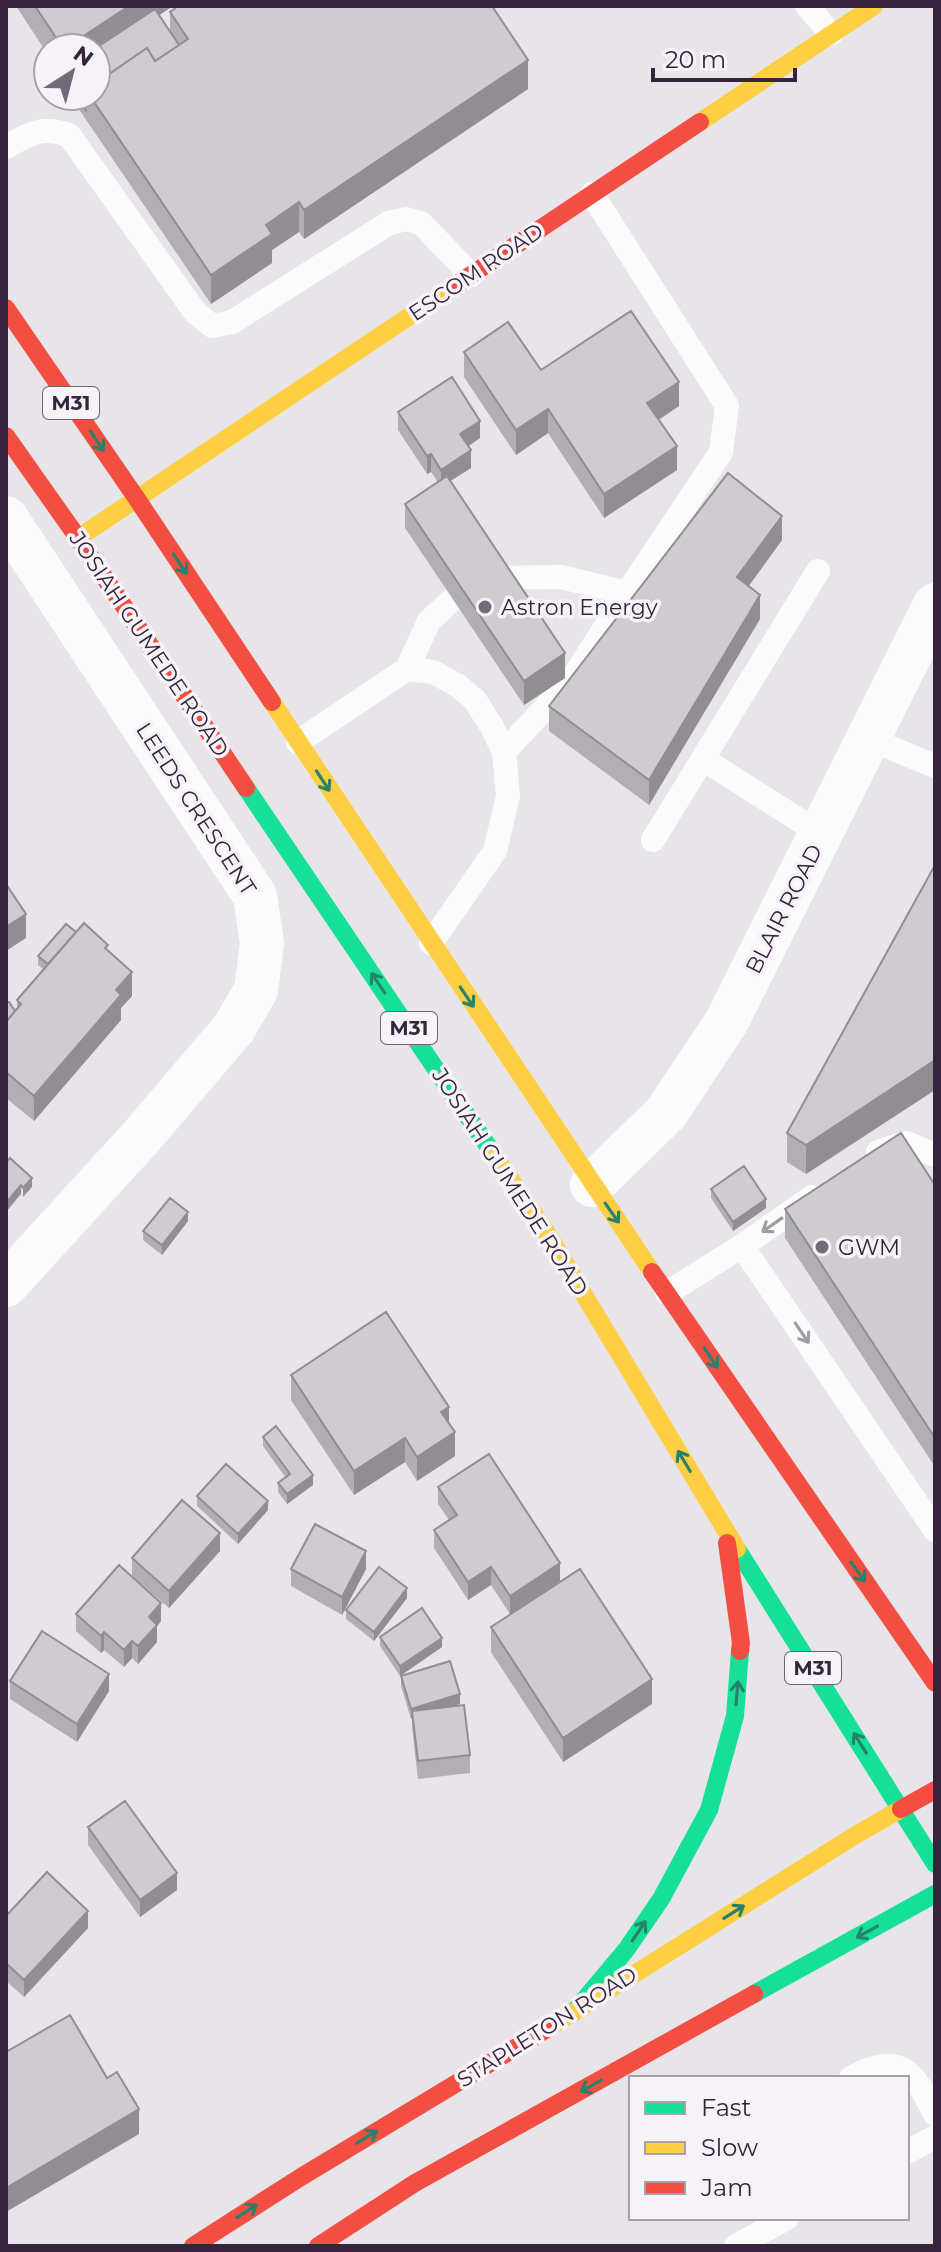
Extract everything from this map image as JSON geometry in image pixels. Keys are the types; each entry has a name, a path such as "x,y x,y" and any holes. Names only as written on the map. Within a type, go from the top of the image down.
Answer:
{"main road":[{"name":"ESCOM ROAD","path":"78,538 874,6"},
{"name":"M31","path":"6,308 137,499 592,1185 935,1683"},
{"name":"JOSIAH GUMEDE ROAD","path":"6,436 545,1230 724,1528 935,1864"},
{"path":"573,2013 626,1950 652,1911 709,1810 735,1716 741,1643 724,1528"},
{"name":"STAPLETON ROAD","path":"193,2246 854,1836 935,1790"},
{"path":"318,2246 415,2183 935,1894"}],"street":[{"name":"LEEDS CRESCENT","path":"6,518 255,896 262,943 256,990 234,1028 141,1137 6,1285"},
{"name":"BLAIR ROAD","path":"592,1185 666,1113 727,1021 935,605"}],"lane":[{"path":"807,6 831,34"},
{"path":"6,147 30,134 51,129 69,135 195,312 212,326 232,322 389,223 406,219 421,223 471,275"},
{"path":"504,752 573,678 721,452 727,406 592,194"},
{"path":"653,840 818,571"},
{"path":"498,578 561,577 627,593"},
{"path":"298,742 407,669 429,621 453,599"},
{"path":"407,669 433,672 457,685 475,700 504,752 508,796 495,851 431,943"},
{"path":"869,739 935,766"},
{"path":"703,759 821,834"},
{"path":"863,1161 875,1153 906,1143 935,1155"},
{"path":"667,1293 827,1187"},
{"path":"742,1246 935,1530"},
{"path":"855,2076 887,2065 902,2067 918,2082 935,2114"},
{"path":"909,2151 935,2137"},
{"path":"736,2246 783,2220"}],"building":[{"path":"35,6 129,6 89,32 52,32"},
{"path":"178,6 492,6 528,60 304,210 299,202 266,225 272,234 211,275 101,112 112,112 112,72 147,48 155,61 188,39 170,12"},
{"path":"155,9 179,45 155,61 147,48 112,72 112,37"},
{"path":"631,311 679,382 647,403 677,446 604,494 548,409 516,430 464,352 508,322 541,370"},
{"path":"452,377 480,421 460,434 471,450 441,470 431,454 427,456 398,412"},
{"path":"728,473 782,516 737,577 760,595 649,780 549,706"},
{"path":"447,476 565,653 524,681 405,504"},
{"path":"935,865 935,1060 806,1145 787,1133"},
{"path":"6,884 26,914 6,927"},
{"path":"84,923 108,945 105,948 132,972 116,990 121,995 34,1096 6,1072 6,1022 21,1004 17,1000"},
{"path":"66,924 76,932 48,964 38,956"},
{"path":"6,1002 15,1011 6,1022"},
{"path":"901,1133 935,1185 935,1438 785,1209"},
{"path":"10,1158 32,1178 23,1188 21,1185 6,1203 6,1163"},
{"path":"744,1166 766,1199 733,1222 711,1189"},
{"path":"170,1198 188,1212 162,1245 143,1231"},
{"path":"386,1312 449,1407 441,1412 455,1432 417,1457 405,1438 354,1471 291,1375"},
{"path":"276,1426 313,1475 287,1494 278,1483 290,1474 263,1437"},
{"path":"489,1454 560,1563 510,1596 491,1567 468,1582 434,1530 457,1515 438,1487"},
{"path":"226,1464 268,1501 238,1534 197,1496"},
{"path":"182,1500 220,1533 169,1591 132,1558"},
{"path":"315,1524 366,1551 342,1597 291,1569"},
{"path":"119,1565 161,1603 149,1617 157,1625 138,1646 132,1641 124,1650 104,1632 101,1636 76,1614"},
{"path":"379,1567 407,1588 374,1632 346,1610"},
{"path":"580,1569 652,1679 563,1738 491,1627"},
{"path":"422,1608 442,1638 400,1666 380,1637"},
{"path":"42,1631 109,1674 77,1724 10,1681"},
{"path":"450,1661 460,1694 411,1709 401,1676"},
{"path":"464,1705 470,1755 418,1761 412,1711"},
{"path":"125,1801 177,1873 140,1900 88,1827"},
{"path":"47,1872 88,1911 24,1980 6,1963 6,1916"},
{"path":"70,2015 107,2078 117,2072 139,2109 6,2188 6,2052"}],"traffic: fast":[{"path":"246,788 494,1155"},
{"path":"737,1549 935,1864"},
{"path":"573,2013 626,1950 661,1899 709,1810 735,1716 740,1651"},
{"path":"754,1994 935,1894"}],"traffic: slow":[{"path":"700,122 874,6"},
{"path":"78,538 456,285"},
{"path":"272,702 652,1272"},
{"path":"494,1155 545,1230 737,1549"},
{"path":"550,2027 901,1809"}],"traffic: jam":[{"path":"456,285 700,122"},
{"path":"6,308 272,702"},
{"path":"6,436 246,788"},
{"path":"652,1272 935,1683"},
{"path":"727,1543 740,1651"},
{"path":"901,1809 935,1790"},
{"path":"318,2246 415,2183 754,1994"},
{"path":"193,2246 550,2027"}],"place":[{"name":"Astron Energy","path":"485,607"},
{"name":"GWM","path":"822,1247"}]}
